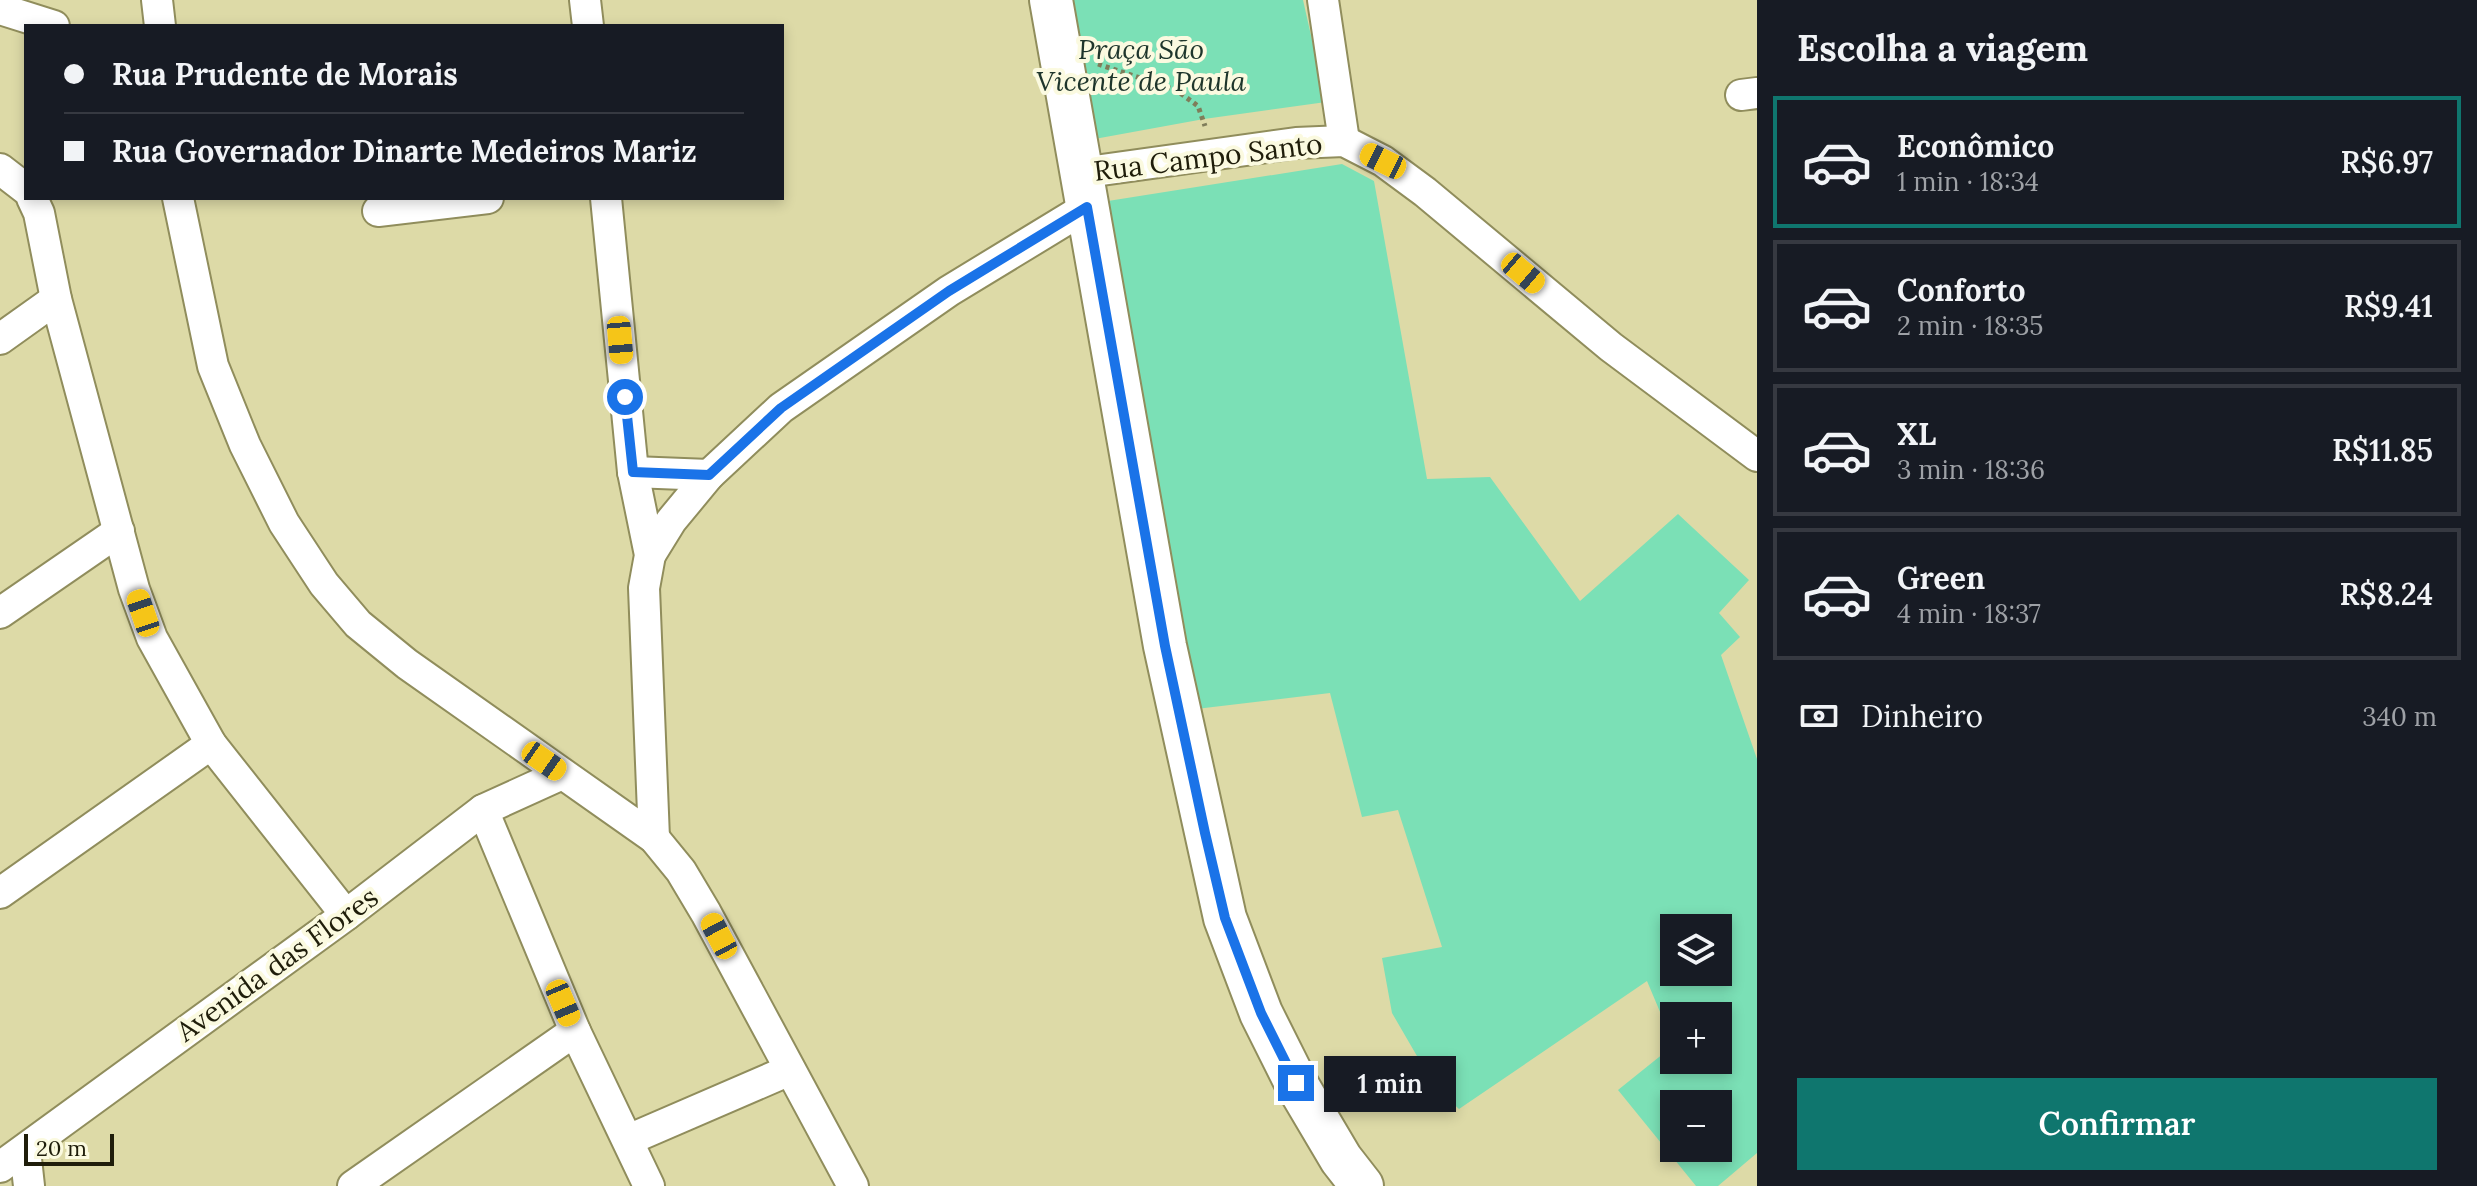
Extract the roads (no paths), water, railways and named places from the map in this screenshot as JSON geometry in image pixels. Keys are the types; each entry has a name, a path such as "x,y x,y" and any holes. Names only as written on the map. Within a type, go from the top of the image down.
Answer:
{"main road":[{"path":"1051,0 1165,646 1225,918 1268,1027 1341,1159 1362,1186"}],"street":[{"path":"157,0 160,24"},
{"path":"585,0 588,24"},
{"path":"1323,0 1344,141"},
{"path":"0,9 48,24"},
{"name":"Rua Campo Santo","path":"1083,190 1210,155 1296,143 1344,141 1383,161 1425,192 1611,347 1757,456"},
{"path":"0,169 24,187"},
{"path":"654,838 644,588 650,555 671,521 709,475 781,408 949,291 1083,190"},
{"path":"33,200 39,213 56,299 134,589 152,638 211,744 346,915"},
{"path":"178,200 213,366 245,445 277,510 324,584 358,624 407,664 654,838 681,871 700,903 853,1186"},
{"path":"378,211 471,200"},
{"path":"606,200 633,472 650,555"},
{"path":"0,339 56,299"},
{"path":"633,472 709,475"},
{"path":"0,613 119,531"},
{"path":"0,893 211,744"},
{"name":"Avenida das Flores","path":"0,1167 346,915 483,810 562,774"},
{"path":"483,810 575,1031 649,1186"},
{"path":"353,1186 575,1031"},
{"path":"628,1140 790,1070"},
{"path":"25,1150 29,1186"}],"park label":[{"name":"Praça São Vicente de Paula","path":"1141,65"}]}
